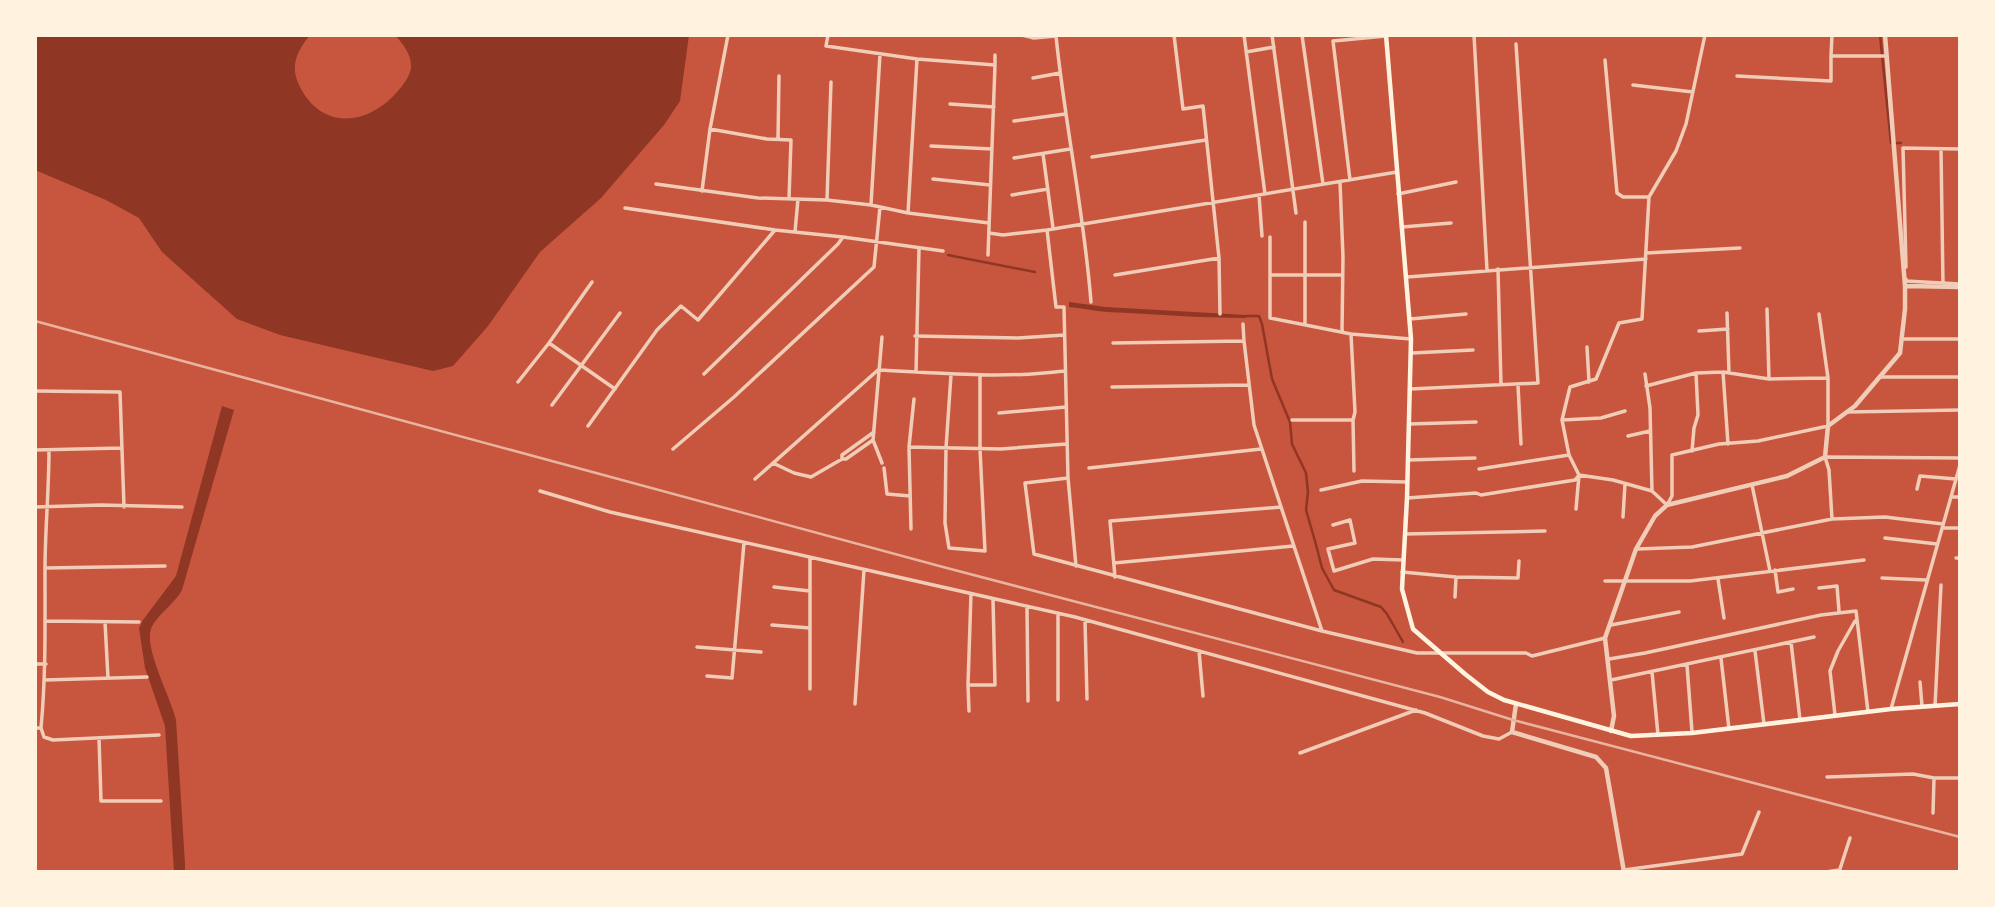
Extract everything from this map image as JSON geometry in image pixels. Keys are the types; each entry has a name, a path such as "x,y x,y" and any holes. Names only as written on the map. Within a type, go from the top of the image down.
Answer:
{"main road":[{"path":"1386,36 1412,353 1402,589 1413,629 1488,692 1517,704 1631,736 1692,733 1891,709 1960,704"}],"street":[{"path":"702,191 710,129 729,35"},
{"path":"828,35 826,46 917,59 995,65"},
{"path":"1023,35 1034,38 1056,36 1070,149 1083,223 1091,302"},
{"path":"1174,35 1183,109 1203,106 1219,258 1220,314"},
{"path":"1244,35 1265,194"},
{"path":"1272,35 1296,213"},
{"path":"1302,35 1323,184"},
{"path":"1332,35 1350,180"},
{"path":"1474,35 1488,270"},
{"path":"1576,509 1579,475 1569,455 1562,420 1570,387 1596,379 1619,323 1642,319 1649,197 1676,151 1686,124 1705,35"},
{"path":"1737,76 1831,81 1832,35"},
{"path":"1611,731 1614,716 1605,638 1636,549 1655,516 1672,496 1672,456 1718,444 1758,442 1828,426 1855,406 1900,353 1905,286 1885,35"},
{"path":"1333,41 1386,36"},
{"path":"1410,389 1538,383 1516,44"},
{"path":"1246,52 1274,47"},
{"path":"871,205 880,54"},
{"path":"988,255 995,55"},
{"path":"1832,55 1886,56"},
{"path":"908,213 917,59"},
{"path":"1605,60 1617,193 1623,197 1649,197"},
{"path":"1033,78 1060,73"},
{"path":"778,139 779,76"},
{"path":"827,200 831,82"},
{"path":"1633,85 1693,92"},
{"path":"950,104 994,107"},
{"path":"1014,121 1065,114"},
{"path":"710,129 790,139 789,198"},
{"path":"1092,157 1206,141"},
{"path":"931,146 992,149"},
{"path":"1014,158 1070,149"},
{"path":"1941,149 1943,285"},
{"path":"1943,285 1906,281 1902,150 1960,149"},
{"path":"1043,154 1053,228"},
{"path":"989,233 1003,235 1047,230 1397,172"},
{"path":"933,179 991,185"},
{"path":"1340,182 1342,332"},
{"path":"1398,194 1456,182"},
{"path":"656,184 758,198 827,200 871,205 908,213 989,223"},
{"path":"1012,195 1048,189"},
{"path":"1259,195 1262,236"},
{"path":"795,232 798,199"},
{"path":"673,449 734,397 874,267 880,207"},
{"path":"625,208 943,251"},
{"path":"1305,222 1305,323"},
{"path":"1402,227 1451,223"},
{"path":"588,426 656,330 681,306 698,320 775,230"},
{"path":"1047,230 1056,307 1065,307 1066,444 1076,566"},
{"path":"704,374 843,237"},
{"path":"1270,237 1269,318 1351,334 1411,339"},
{"path":"1407,276 1740,248"},
{"path":"916,372 919,249"},
{"path":"1115,275 1219,258"},
{"path":"1498,270 1501,385"},
{"path":"1270,275 1341,275"},
{"path":"518,382 592,282"},
{"path":"1905,286 1960,285"},
{"path":"1767,309 1769,379"},
{"path":"552,405 620,313"},
{"path":"1727,313 1730,373"},
{"path":"1410,319 1466,314"},
{"path":"1819,314 1828,378 1825,457 1829,470 1832,519"},
{"path":"1243,324 1254,425 1322,631"},
{"path":"1699,331 1728,328"},
{"path":"1351,334 1355,412 1354,471"},
{"path":"915,336 1018,338 1064,335"},
{"path":"882,337 873,440 883,465 887,494 910,496"},
{"path":"1902,339 1960,339"},
{"path":"1112,343 1244,341"},
{"path":"549,343 615,389"},
{"path":"1587,347 1589,382"},
{"path":"1412,353 1473,350"},
{"path":"755,479 878,370 980,376 1064,371"},
{"path":"1646,386 1696,373 1723,372 1769,379 1828,378"},
{"path":"1723,372 1728,444"},
{"path":"1692,451 1693,428 1698,415 1696,373"},
{"path":"1645,374 1650,408 1652,491"},
{"path":"951,375 945,523 949,548 985,551 980,376"},
{"path":"1879,377 1960,377"},
{"path":"1112,387 1249,385"},
{"path":"1518,385 1521,444"},
{"path":"35,391 120,392 124,507"},
{"path":"911,529 909,447 914,399"},
{"path":"999,413 1066,407"},
{"path":"1846,412 1960,410"},
{"path":"1562,420 1601,418 1625,411"},
{"path":"1292,420 1353,420"},
{"path":"1409,424 1476,422"},
{"path":"1628,436 1650,431"},
{"path":"842,458 842,455 874,432"},
{"path":"773,463 794,473 811,477 842,458 846,459 873,440"},
{"path":"909,447 980,449 1066,444"},
{"path":"35,450 122,448"},
{"path":"1089,467 1262,449"},
{"path":"49,450 45,568 46,664 41,727 48,739 159,735"},
{"path":"1479,469 1569,455"},
{"path":"1667,505 1787,476 1825,457 1960,458"},
{"path":"1408,460 1475,458"},
{"path":"1891,709 1960,466"},
{"path":"1579,475 1614,480 1652,491 1667,505"},
{"path":"1407,498 1476,493 1481,495 1575,480 1579,475"},
{"path":"1917,489 1920,476 1956,479"},
{"path":"1068,478 1025,483 1034,554 1322,631 1417,653 1526,653 1532,656 1605,638"},
{"path":"1321,490 1362,481 1407,482"},
{"path":"1623,517 1625,484"},
{"path":"1752,485 1778,592 1793,589"},
{"path":"540,491 610,512 1086,620 1416,710 1483,736 1499,740 1512,732 1596,757 1606,768 1624,871 1742,854 1759,812"},
{"path":"1951,497 1960,497"},
{"path":"35,507 101,505 182,508"},
{"path":"1115,577 1110,521 1281,507"},
{"path":"1636,549 1692,547 1832,519 1885,517 1960,528"},
{"path":"1333,525 1350,520 1355,543 1328,549 1334,571 1373,559 1403,560"},
{"path":"1405,534 1545,531"},
{"path":"1885,538 1937,544"},
{"path":"707,676 732,678 744,543"},
{"path":"1114,563 1293,546"},
{"path":"810,558 810,689"},
{"path":"1605,581 1718,579 1864,560"},
{"path":"1402,572 1456,577 1518,578 1519,561"},
{"path":"45,568 165,566"},
{"path":"855,704 864,570"},
{"path":"1455,597 1456,577"},
{"path":"1882,578 1926,580"},
{"path":"1718,579 1724,618"},
{"path":"1935,706 1941,585"},
{"path":"1819,588 1837,586 1839,611"},
{"path":"774,587 810,591"},
{"path":"969,711 971,594"},
{"path":"968,685 995,685 993,598"},
{"path":"1027,606 1028,701"},
{"path":"1611,625 1679,611"},
{"path":"1609,659 1659,651 1839,611 1856,611 1868,712"},
{"path":"1058,613 1058,700"},
{"path":"1836,716 1830,671 1856,619"},
{"path":"1086,620 1087,699"},
{"path":"46,621 139,622"},
{"path":"105,622 108,678"},
{"path":"772,625 810,628"},
{"path":"1611,680 1814,637"},
{"path":"1791,642 1800,720"},
{"path":"697,647 761,652"},
{"path":"1199,651 1203,696"},
{"path":"1755,651 1764,724"},
{"path":"1721,658 1729,729"},
{"path":"35,664 46,664"},
{"path":"1687,665 1692,733"},
{"path":"1652,672 1658,735"},
{"path":"45,680 147,677"},
{"path":"1920,682 1922,706"},
{"path":"1512,732 1517,704"},
{"path":"1300,753 1416,710"},
{"path":"35,728 41,727"},
{"path":"99,738 101,802 161,801"},
{"path":"1828,777 1913,775 1960,778"},
{"path":"1933,813 1934,778"},
{"path":"1826,872 1839,871 1850,838"}],"shaded area":[{"path":"35,35 310,35 296,60 297,81 311,103 322,112 347,119 374,111 398,91 408,77 410,59 395,35 689,35 680,101 664,125 601,198 540,252 488,326 453,366 433,371 280,335 237,319 162,252 139,218 106,200 35,170"},
{"path":"1069,302 1105,307 1246,315 1246,318 1107,312 1069,307"},
{"path":"222,406 234,410 182,590 153,624 150,638 151,649 176,720 185,872 174,872 165,726 145,668 139,628 176,576"}],"waterway":[{"path":"1880,35 1891,143 1901,143"},
{"path":"948,255 1035,272"},
{"path":"1246,316 1259,316 1262,324 1272,379 1290,422 1292,444 1306,473 1306,510 1322,568 1334,590 1381,607 1403,642"}],"railway":[{"path":"35,321 943,567 1440,697 1513,720 1960,837"}]}
